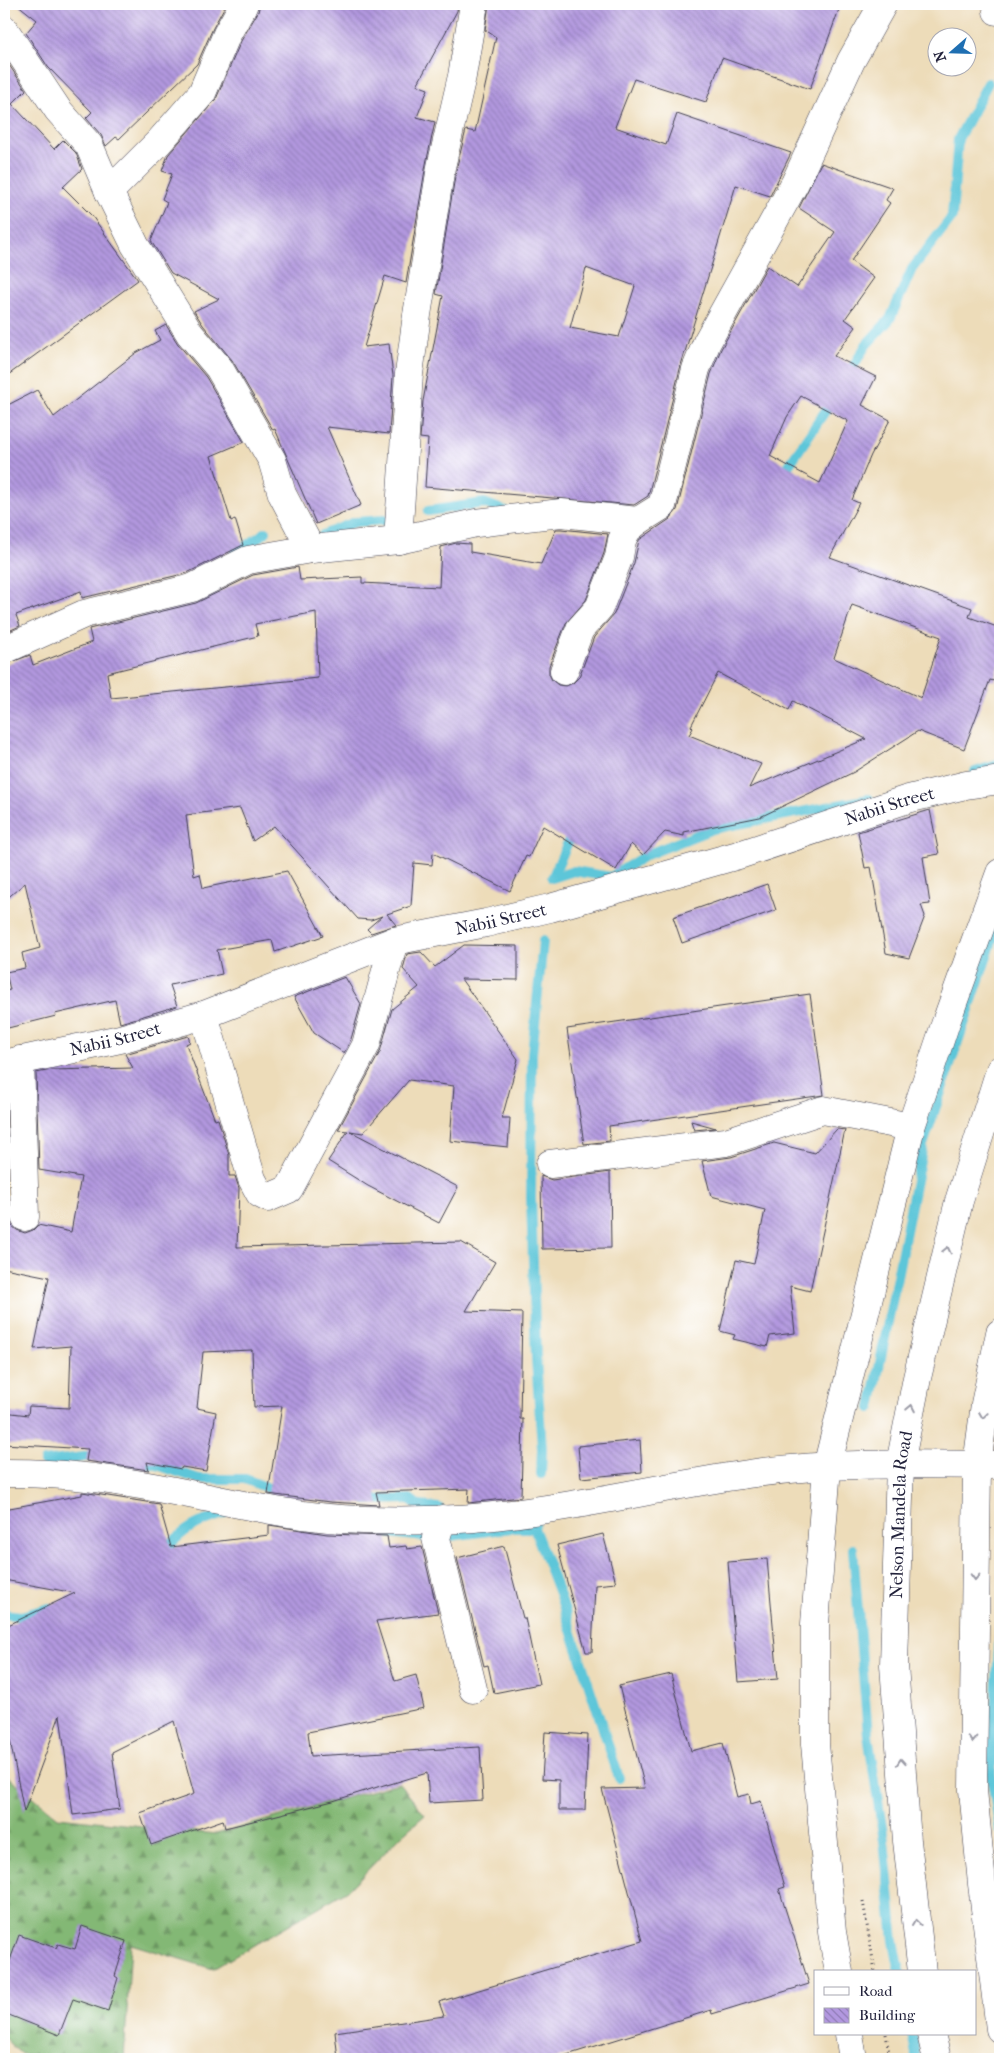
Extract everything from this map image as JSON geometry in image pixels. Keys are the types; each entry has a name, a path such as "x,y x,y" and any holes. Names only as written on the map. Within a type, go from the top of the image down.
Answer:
{"street":[{"path":"109,192 159,142 202,93 227,34 244,4"},
{"path":"398,540 409,374 417,315 441,167 462,76 474,4"},
{"path":"564,672 580,629 599,608 619,557 622,540 628,530 638,521 662,506 696,370 707,342 787,199 851,61 883,4"},
{"path":"4,29 58,110 89,145 135,245 190,334 219,368 258,434 272,460 282,494 311,549"},
{"path":"4,650 84,614 192,588 248,560 311,549 398,540 476,523 561,513 638,521"},
{"name":"Nabii Street","path":"12,1062 120,1039 204,1015 394,940 486,923 550,908 742,854 908,799 966,785 1000,780"},
{"path":"839,1970 832,1932 815,1744 814,1624 827,1467 911,1127 946,1022 1000,873"},
{"path":"204,1015 252,1179 260,1194 268,1198 288,1189 366,1045 394,940"},
{"path":"12,1062 25,1217"},
{"name":"Nelson Mandela Road","path":"922,1970 906,1841 894,1665 900,1464 917,1378 959,1201 1000,1070"},
{"path":"550,1164 726,1142 822,1110 911,1127"},
{"path":"1000,1333 985,1404 988,1465 972,1790 991,1889 1000,2029"},
{"path":"4,1473 34,1473 96,1478 274,1512 316,1518 363,1520 442,1519 535,1511 750,1473 900,1464 988,1465"},
{"path":"442,1519 436,1538 473,1689"},
{"path":"849,2036 853,2059"},
{"path":"931,2036 937,2059"}],"path":[{"path":"886,2036 890,2059"}],"green space":[{"path":"4,1773 58,1817 216,1834 399,1783 425,1815 402,1835 348,1890 213,1969 131,1944 124,2059 74,2059 21,2054 4,2038"}],"building":[{"path":"17,4 226,4 197,64 119,139 116,137 106,146 101,135 86,118 92,112 48,67 26,33 37,20"},
{"path":"260,4 458,4 457,11 417,85 428,89 417,117 435,122 406,283 385,276 364,347 389,344 393,376 389,434 327,427 361,505 316,524 275,429 273,430 232,360 194,311 219,299 171,273 151,241 167,202 162,199 172,174 162,171 168,155 216,99 241,41 258,12"},
{"path":"489,4 841,4 810,89 722,58 706,102 634,79 615,127 666,145 677,114 791,153 770,196 736,185 681,365 648,496 634,505 425,487 428,439 420,438 423,401 443,296 436,294 456,170 466,130 475,132 496,37 485,30","holes":["586,268 635,286 619,337 570,328"]},
{"path":"5,59 26,90 12,104 54,149 63,140 76,153 82,169 63,187 92,216 138,280 4,378"},
{"path":"821,163 893,188 886,200 890,203 851,261 874,278 845,319 856,327 834,356 876,377 862,405 890,420 871,455 852,500 859,503 830,557 972,608 969,617 1000,628 1000,659 994,681 990,680 964,749 918,731 854,772 760,817 684,832 684,836 665,832 643,855 631,844 616,870 543,826 529,857 526,856 510,891 433,853 432,865 414,863 411,906 387,914 396,925 371,933 367,929 382,916 371,920 358,919 274,826 253,841 240,808 186,815 194,876 200,874 203,888 287,871 323,936 275,952 272,940 217,950 222,974 170,985 177,1006 120,1023 115,1000 55,1014 56,1016 4,1029 4,991 10,990 6,972 25,968 22,953 40,948 25,883 4,901 4,665 30,655 33,665 92,642 89,629 196,603 253,575 298,567 300,580 362,577 362,583 439,587 441,547 456,543 470,544 470,552 541,564 556,529 561,529 608,534 604,553 586,600 566,623 549,666 549,674 558,685 566,686 573,683 579,677 594,637 614,614 634,563 639,540 670,519 677,510 711,374 721,349 767,266 797,287 835,232 799,208","holes":["801,396 848,421 820,483 770,456 787,417","852,605 941,637 921,698 834,658","316,612 318,678 111,698 107,673 258,636 255,624","718,673 789,710 793,701 866,739 749,788 761,764 689,735 693,728 691,726"]},
{"path":"166,325 178,344 206,377 244,442 211,456 231,521 235,519 243,545 187,573 82,598 81,591 16,615 20,626 4,633 4,407 37,390 54,417 136,353 160,340 155,331"},
{"path":"930,810 939,854 923,857 930,904 921,905 925,916 909,958 886,953 871,867 865,868 858,832"},
{"path":"767,884 776,910 682,943 673,917"},
{"path":"464,945 518,946 518,980 461,979 518,1059 502,1118 510,1118 508,1147 450,1141 454,1086 409,1080 363,1133 350,1131 458,1187 439,1223 368,1186 328,1161 348,1131 338,1130 380,1052 392,1009 419,987 403,969 407,954 421,952 435,967"},
{"path":"345,977 361,1004 351,1039 344,1053 314,1033 294,997"},
{"path":"810,994 824,1095 609,1126 610,1141 584,1144 567,1029"},
{"path":"188,1036 190,1042 186,1044 215,1120 218,1119 229,1155 229,1176 235,1176 239,1188 237,1247 461,1242 495,1262 466,1311 522,1313 520,1419 523,1419 521,1497 468,1503 469,1489 376,1492 379,1505 330,1502 268,1494 282,1406 254,1407 252,1350 203,1352 197,1408 216,1412 206,1471 182,1467 181,1469 147,1462 149,1470 86,1461 88,1449 4,1444 4,1412 28,1415 29,1406 69,1408 71,1346 34,1349 49,1277 4,1268 4,1219 10,1220 12,1226 25,1233 33,1230 38,1225 71,1232 81,1177 39,1170 36,1073 52,1070 133,1068 125,1054"},
{"path":"5,1079 8,1164 4,1164"},
{"path":"691,1121 716,1128 694,1130"},
{"path":"837,1129 845,1130 810,1291 790,1286 795,1333 770,1336 767,1347 733,1339 735,1335 720,1331 736,1260 754,1264 765,1210 711,1196 702,1161 731,1157 774,1143 815,1153"},
{"path":"610,1172 611,1248 542,1249 541,1176 552,1180"},
{"path":"640,1440 642,1472 581,1478 578,1446"},
{"path":"82,1492 159,1504 171,1547 269,1535 269,1525 327,1534 387,1536 389,1548 406,1546 407,1549 422,1547 438,1613 376,1621 395,1681 416,1675 424,1708 308,1732 311,1756 480,1747 483,1800 429,1803 427,1773 333,1801 225,1828 223,1820 151,1845 140,1813 194,1794 174,1721 112,1752 120,1809 73,1815 60,1715 24,1812 9,1735 4,1726 4,1627 75,1593 4,1580 4,1509 82,1495"},
{"path":"603,1534 616,1583 595,1585 592,1652 586,1652 557,1545"},
{"path":"504,1546 523,1618 525,1618 539,1684 494,1693 488,1665 484,1666 457,1558"},
{"path":"767,1559 778,1679 738,1682 728,1562"},
{"path":"671,1674 691,1751 723,1743 737,1797 749,1794 751,1804 761,1801 785,1887 779,1889 809,1984 712,2014 711,2010 554,2059 338,2059 335,2032 444,2016 439,2002 642,1941 602,1789 645,1788 619,1686"},
{"path":"545,1732 588,1735 585,1810 559,1810 559,1780 542,1779"},
{"path":"82,1926 126,1941 115,1976 118,1978 108,2011 73,1999 59,2035 4,2013 4,1977 19,1935 56,1948 58,1944 75,1949"}],"waterway":[{"path":"847,377 866,345 890,319 912,269 952,217 958,139 988,83"},
{"path":"781,477 834,398"},
{"path":"428,511 484,503 507,512"},
{"path":"323,535 355,522 384,520"},
{"path":"235,554 266,532"},
{"path":"975,772 1000,764"},
{"path":"552,878 574,871 611,877 646,855 712,829 869,799"},
{"path":"552,878 573,831"},
{"path":"871,1408 923,1145 1000,918"},
{"path":"541,1474 542,1449 536,1358 531,1198 532,1054 543,941"},
{"path":"44,1462 92,1456 99,1457"},
{"path":"134,1462 157,1465 199,1479 245,1479 268,1488 283,1490"},
{"path":"366,1500 410,1499 419,1506 439,1508"},
{"path":"159,1549 169,1545 192,1527 223,1514"},
{"path":"535,1523 534,1528 560,1596 619,1778"},
{"path":"387,1533 436,1538 511,1528 534,1528"},
{"path":"853,1549 868,1735 884,1841 894,1941 900,1970"},
{"path":"4,1614 21,1616 49,1608"},
{"path":"1000,1633 991,1774 1000,1830"},
{"path":"912,2036 917,2059"}]}
